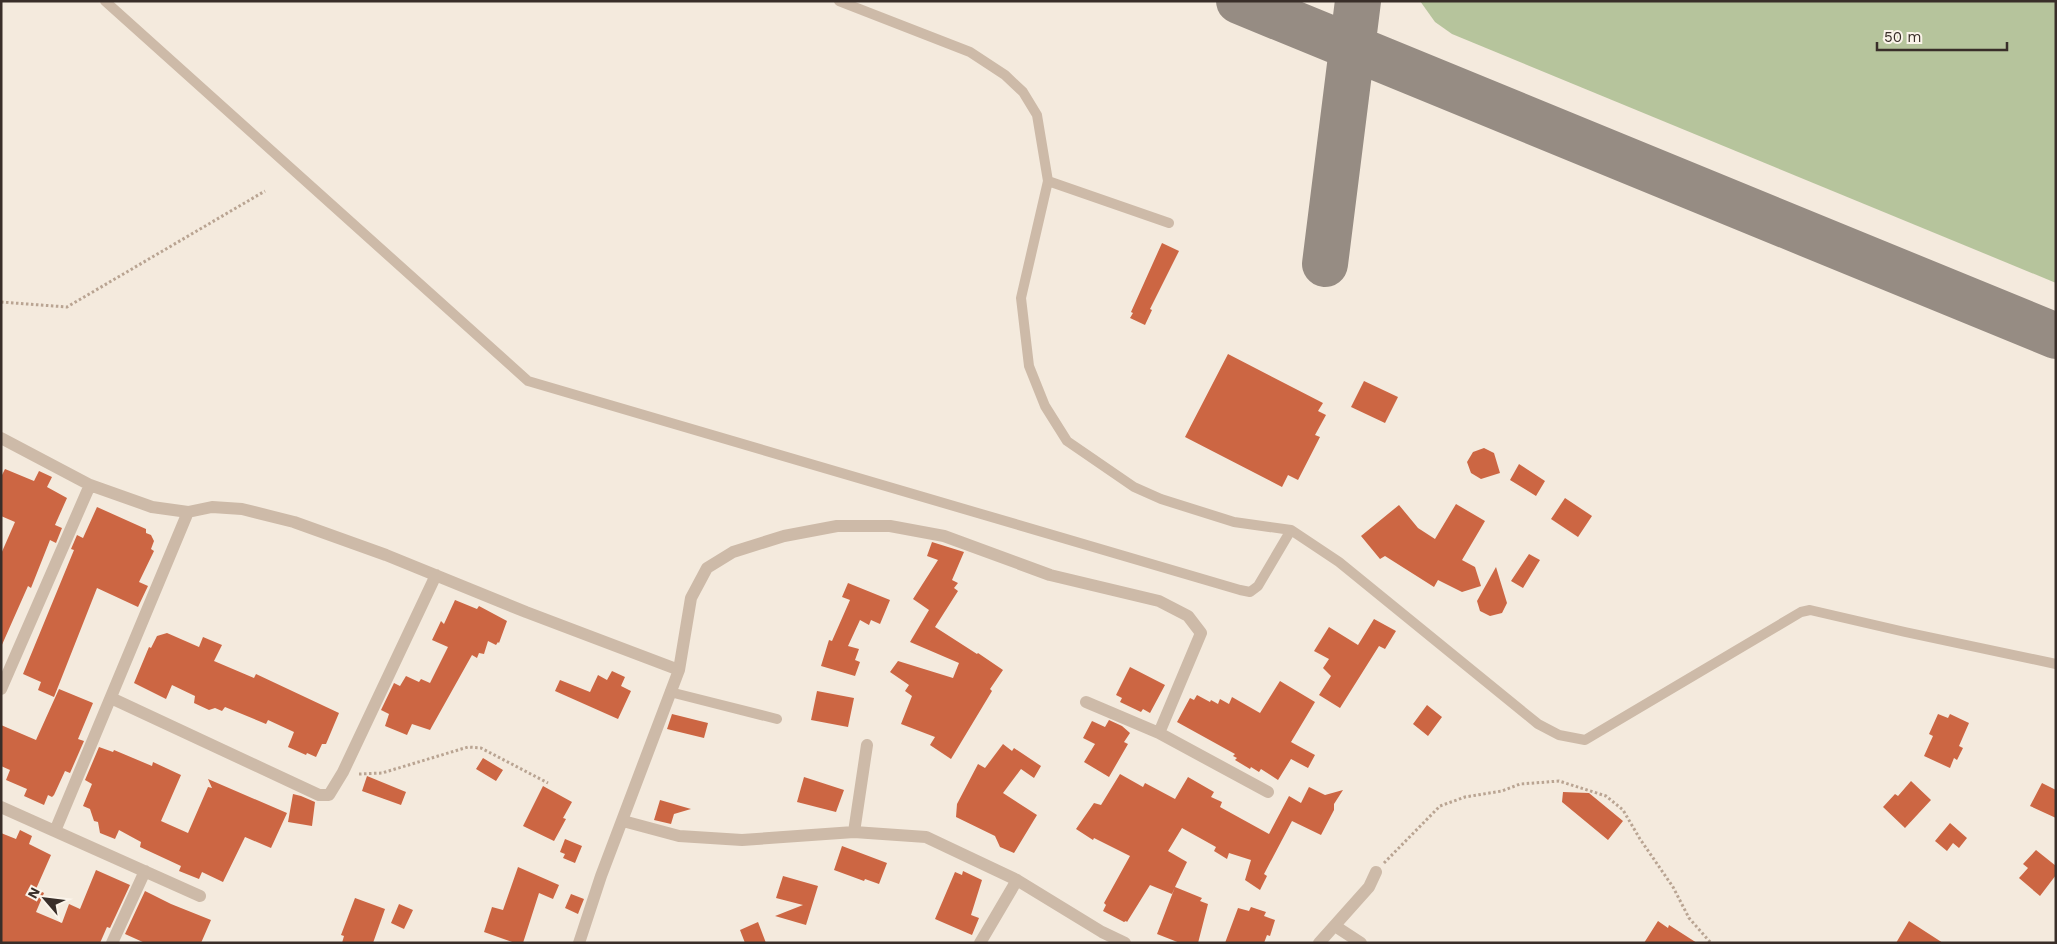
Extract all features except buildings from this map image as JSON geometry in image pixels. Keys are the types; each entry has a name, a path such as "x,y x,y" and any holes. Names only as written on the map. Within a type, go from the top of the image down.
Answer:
{"street":[{"path":"1,438 90,485 152,507 188,512 212,507 242,509 277,518 386,555 679,670"},
{"path":"1,689 90,485"},
{"path":"56,832 188,512"},
{"path":"580,943 601,876 679,670 691,598 707,568 733,552 784,536 837,526 890,526 944,536 1050,575 1160,601 1188,616 1201,633 1159,733"},
{"path":"111,698 319,795 329,795 343,772 436,575"},
{"path":"1086,702 1159,733 1268,792"},
{"path":"854,832 867,745"},
{"path":"1,807 200,896"},
{"path":"623,821 679,836 742,840 854,832 926,837 1017,880 1102,932 1125,943"},
{"path":"112,943 144,871"},
{"path":"1319,943 1369,887 1376,872"},
{"path":"980,943 1017,880"},
{"path":"1335,926 1361,943"}],"lane":[{"path":"105,1 528,381 1250,592 1258,586 1291,530"},
{"path":"840,1 970,52 1005,75 1024,92 1037,115 1048,181 1021,298 1029,366 1045,406 1068,441 1134,488 1160,499 1234,522 1291,530 1338,562 1538,724 1559,735 1585,740 1801,612 1810,610 2056,664"},
{"path":"1048,181 1168,223"},
{"path":"670,692 777,719"}],"path":[{"path":"1,302 67,307 265,191"},
{"path":"343,772 382,773 468,747 481,748 548,783"},
{"path":"1376,872 1440,806 1465,797 1502,791 1520,784 1559,781 1600,794 1616,802 1662,869 1690,918 1711,943"}],"green space":[{"path":"1420,1 2056,1 2056,283 1452,34 1435,22"}],"taxiway":[{"path":"1239,1 2056,336"},
{"path":"1325,264 1358,1"}]}
